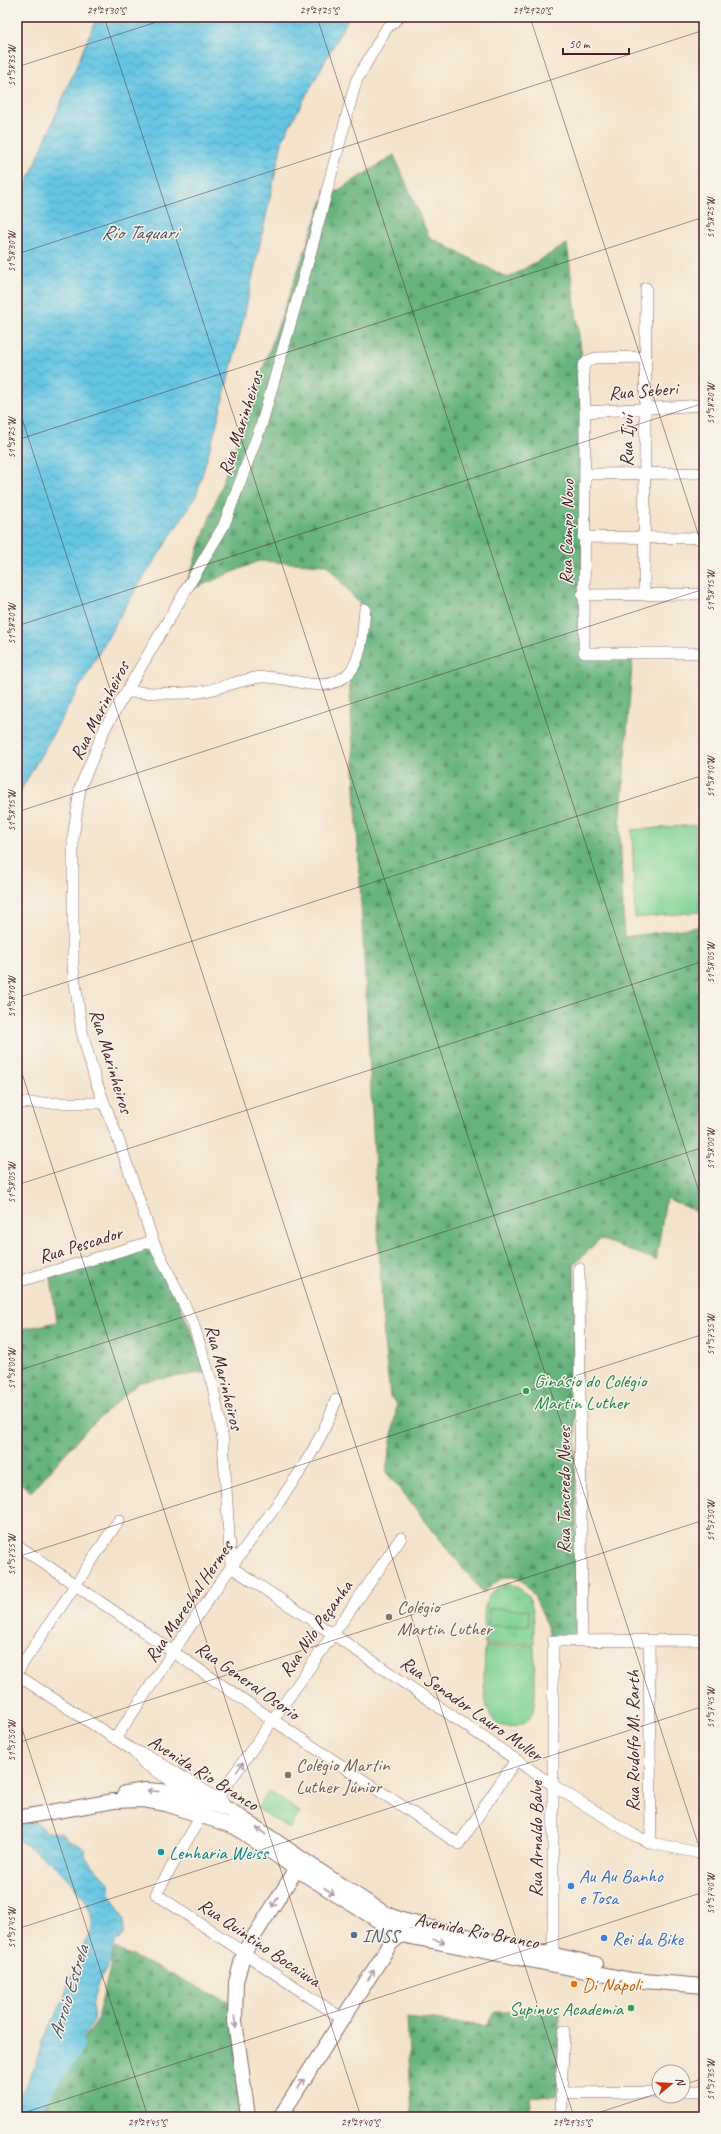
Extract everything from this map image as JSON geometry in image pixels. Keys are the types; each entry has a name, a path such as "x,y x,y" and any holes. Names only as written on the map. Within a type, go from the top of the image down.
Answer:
{"main road":[{"path":"78,1806 114,1794 146,1790 173,1792 211,1800 227,1808 239,1822"},
{"path":"17,1818 78,1806 114,1801 144,1800 166,1804 201,1816 239,1822"},
{"name":"Avenida Rio Branco","path":"239,1822 401,1935 553,1960 657,1975 704,1977"},
{"path":"248,2117 235,2021 234,2000 236,1982 244,1952 299,1865"},
{"name":"Avenida Rio Branco","path":"299,1865 386,1914 402,1920 632,1980 704,1986"},
{"path":"280,2117 391,1943 401,1935 402,1920"}],"street":[{"name":"Rua Marinheiros","path":"231,1567 223,1440 213,1387 193,1323 153,1241 95,1078 77,1008 73,968 73,839 80,788 105,728 224,525 263,418 308,262 356,81 386,29 398,17"},
{"name":"Rua Ijuí","path":"644,595 646,288"},
{"name":"Rua Campo Novo","path":"645,357 595,358 588,360 583,366 585,412 582,595 584,653 704,653"},
{"name":"Rua Seberi","path":"585,412 704,405"},
{"path":"584,474 704,474"},
{"path":"583,537 704,538"},
{"path":"582,595 704,594"},
{"path":"126,692 198,692 251,678 264,677 315,685 338,681 350,672 360,650 365,609"},
{"path":"17,1103 104,1103"},
{"name":"Rua Pescador","path":"17,1282 153,1241"},
{"name":"Rua Tancredo Neves","path":"579,1268 582,1640"},
{"name":"Rua Marechal Hermes","path":"115,1739 231,1567 292,1484 324,1430 336,1400"},
{"path":"17,1672 119,1520"},
{"name":"Rua Nilo Peçanha","path":"211,1800 273,1720 401,1538"},
{"name":"Rua General Osorio","path":"17,1545 273,1720 459,1844 516,1760"},
{"name":"Rua Senador Lauro Muller","path":"231,1567 333,1634 554,1786 634,1835 651,1843 704,1854"},
{"name":"Rua Arnaldo Balve","path":"553,1960 553,1640 582,1640"},
{"path":"582,1640 704,1640"},
{"name":"Rua Rudolfo M. Rarth","path":"650,1640 651,1843"},
{"name":"Avenida Rio Branco","path":"17,1675 131,1749 145,1764 211,1800"},
{"name":"Rua Quintino Bocaiuva","path":"201,1816 156,1894 343,2019"},
{"path":"562,2117 561,2093 564,2031"},
{"path":"691,2092 704,2091"},
{"path":"561,2093 651,2092"}],"green space":[{"path":"394,155 429,237 508,278 567,244 583,366 582,652 633,652 620,829 624,937 704,926 704,1215 666,1198 656,1260 600,1239 574,1265 577,1639 552,1640 535,1598 520,1580 511,1577 501,1579 483,1593 386,1472 397,1405 390,1396 384,1342 349,672 359,649 363,608 327,565 259,561 183,593 323,200"},
{"path":"696,825 700,912 635,918 632,830"},
{"path":"153,1241 208,1372 139,1382 87,1429 31,1492 17,1480 17,1330 57,1322 51,1277"},
{"path":"508,1584 525,1593 530,1600 534,1616 534,1644 485,1645 484,1617 487,1600 491,1593"},
{"path":"489,1609 529,1610 529,1626 488,1626"},
{"path":"534,1646 535,1697 532,1714 529,1719 521,1724 515,1726 503,1726 494,1720 488,1711 485,1698 485,1647"},
{"path":"269,1791 300,1812 289,1829 257,1808"},
{"path":"115,1948 232,2003 246,2117 31,2117 29,2114 96,2023"},
{"path":"495,2012 560,2012 557,2097 531,2096 529,2117 412,2117 407,2017 486,2026"}],"water":[{"name":"Rio Taquari","path":"97,17 349,17 283,138 244,317 216,427 196,496 128,602 17,797 17,207"},
{"name":"Arroio Estrela","path":"17,1809 25,1812 47,1832 62,1833 67,1840 78,1843 84,1848 86,1858 109,1883 110,1894 124,1920 123,1935 114,1944 111,1960 102,1975 92,2005 94,2021 75,2051 64,2063 50,2086 43,2117 17,2117 17,2099 29,2080 39,2054 42,2041 63,2001 70,1978 86,1961 82,1949 91,1932 92,1921 89,1910 83,1898 63,1874 39,1853 17,1840"}],"waterway":[{"name":"Arroio Estrela","path":"24,2117 73,2051 76,2043"}],"place":[{"name":"Ginásio do Colégio Martin Luther","path":"526,1391"},
{"name":"Colégio Martin Luther","path":"389,1617"},
{"name":"Colégio Martin Luther Júnior","path":"288,1775"},
{"name":"Lenharia Weiss","path":"161,1852"},
{"name":"Au Au Banho e Tosa","path":"571,1886"},
{"name":"INSS","path":"354,1935"},
{"name":"Rei da Bike","path":"604,1938"},
{"name":"Di Nápoli","path":"574,1984"},
{"name":"Supinus Academia","path":"631,2008"}]}
